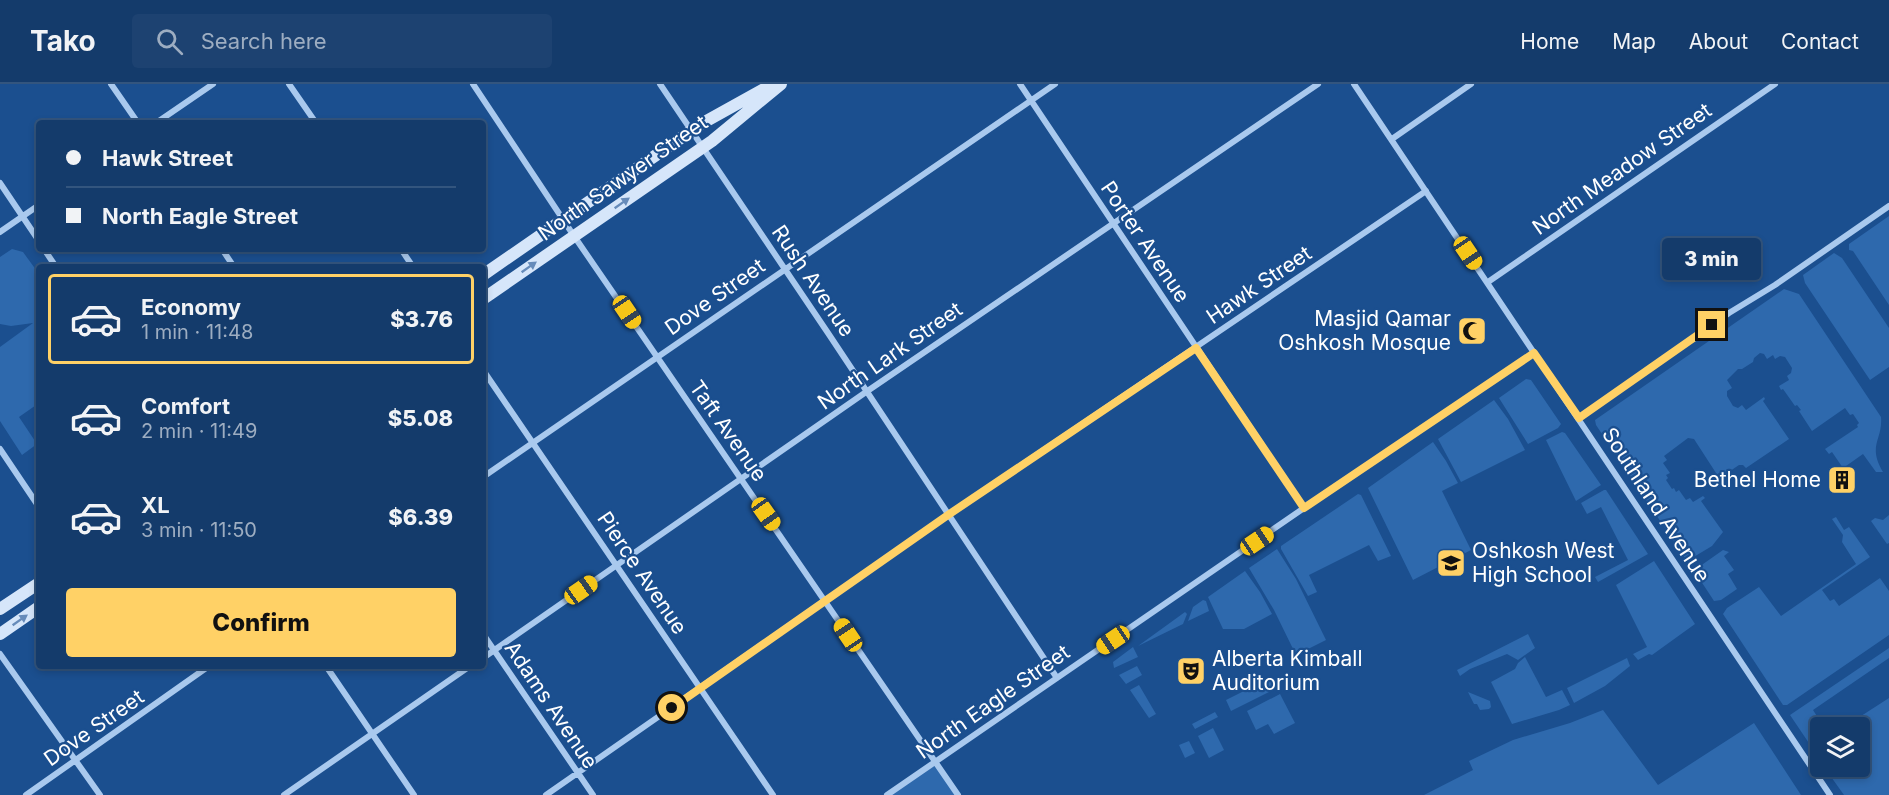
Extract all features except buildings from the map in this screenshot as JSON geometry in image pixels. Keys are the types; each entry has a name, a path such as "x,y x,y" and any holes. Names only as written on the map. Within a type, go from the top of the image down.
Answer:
{"street":[{"path":"111,84 136,120"},
{"path":"160,120 213,84"},
{"path":"289,84 314,120"},
{"name":"Taft Avenue","path":"473,84 574,236 958,795"},
{"name":"Rush Avenue","path":"660,84 1057,678"},
{"name":"North Sawyer Street","path":"486,273 691,131 773,84"},
{"name":"North Sawyer Street","path":"486,297 702,148 752,110 781,84"},
{"name":"Porter Avenue","path":"1020,84 1304,508"},
{"name":"Dove Street","path":"486,475 1055,84"},
{"name":"North Lark Street","path":"486,656 866,392 1318,84"},
{"name":"Southland Avenue","path":"1354,84 1830,795"},
{"path":"1392,139 1471,84"},
{"name":"North Meadow Street","path":"1488,282 1775,84"},
{"path":"0,183 36,238"},
{"name":"Hawk Street","path":"546,795 948,515 1426,191"},
{"path":"1579,418 1729,313 1775,285 1889,206"},
{"path":"0,232 36,207"},
{"name":"North Eagle Street","path":"887,795 1534,353"},
{"name":"Pierce Avenue","path":"486,374 773,795"},
{"path":"0,449 36,503"},
{"path":"0,609 36,585"},
{"path":"0,634 36,609"},
{"name":"Adams Avenue","path":"486,638 593,795"},
{"path":"0,654 100,795"},
{"name":"Dove Street","path":"26,795 205,669"},
{"path":"328,669 414,795"},
{"path":"284,795 466,669"}],"shaded area":[{"path":"1889,216 1889,305 1853,251 1849,250 1849,244"},
{"path":"12,249 23,252 36,270 36,405 19,417 36,445 22,455 0,421 0,347 33,323 11,326 0,324 0,257"},
{"path":"1834,253 1842,258 1889,328 1889,367 1870,380 1805,283 1803,275"},
{"path":"1784,289 1799,294 1881,417 1876,455 1883,472 1876,472 1863,454 1846,466 1845,471 1832,452 1829,454 1825,449 1858,427 1859,423 1853,414 1850,415 1845,408 1812,431 1799,411 1801,410 1779,386 1789,380 1787,376 1791,373 1792,368 1785,357 1780,356 1775,359 1773,355 1767,359 1764,354 1760,353 1753,362 1738,369 1727,380 1732,388 1727,391 1727,396 1733,406 1738,408 1742,405 1746,410 1764,397 1763,401 1789,439 1746,468 1739,465 1708,486 1707,484 1715,479 1713,475 1716,473 1694,439 1688,438 1664,456 1667,460 1663,463 1670,473 1666,475 1668,478 1666,480 1672,489 1674,488 1676,492 1679,490 1686,500 1690,498 1693,502 1703,496 1705,498 1701,501 1723,532 1712,546 1687,561 1596,425 1595,420"},
{"path":"1526,379 1531,380 1561,424 1558,428 1528,444 1499,398"},
{"path":"1494,400 1508,419 1525,450 1461,482 1438,439"},
{"path":"1562,432 1565,433 1601,485 1576,501 1546,440"},
{"path":"1433,442 1458,483 1442,491 1471,550 1413,580 1368,488"},
{"path":"1604,490 1648,554 1598,582 1595,577 1628,560 1601,507 1587,514 1581,503"},
{"path":"1358,494 1361,495 1391,556 1378,561 1369,545 1309,575 1317,592 1308,596 1281,546"},
{"path":"1889,515 1889,543 1887,544 1871,521 1875,518 1883,520"},
{"path":"1836,517 1844,530 1849,527 1870,557 1822,590 1830,601 1834,599 1839,606 1880,578 1889,591 1889,635 1787,705 1783,705 1723,614 1727,608 1759,587 1781,616 1856,564 1842,542 1843,535 1832,519"},
{"path":"1277,549 1296,579 1326,640 1296,655 1274,610 1249,568"},
{"path":"1723,550 1729,552 1724,556 1734,570 1728,574 1737,589 1721,600 1714,601 1695,572"},
{"path":"1654,561 1695,624 1652,655 1649,654 1638,660 1633,654 1647,647 1616,585"},
{"path":"1245,571 1272,614 1244,629 1223,629 1208,597"},
{"path":"1203,600 1206,601 1209,611 1188,621 1193,607"},
{"path":"1185,612 1187,614 1183,624 1138,646"},
{"path":"1528,634 1535,648 1518,660 1507,654 1470,669 1460,676 1457,670"},
{"path":"1133,647 1138,657 1114,668 1113,662"},
{"path":"1889,648 1889,658 1813,710 1818,717 1810,717 1810,745 1790,715"},
{"path":"1525,657 1546,697 1562,690 1570,705 1512,724 1491,682 1515,669"},
{"path":"1627,658 1630,666 1605,686 1574,703 1567,688"},
{"path":"1137,666 1142,675 1126,684 1119,675"},
{"path":"1272,677 1277,688 1231,711 1226,700"},
{"path":"1139,685 1156,714 1149,718 1130,690"},
{"path":"1468,692 1490,701 1491,707 1480,710"},
{"path":"1280,694 1295,723 1274,734 1268,724 1256,730 1247,711"},
{"path":"1889,698 1889,795 1844,795 1831,777 1870,777 1870,717 1860,717"},
{"path":"1603,710 1658,785 1754,723 1801,795 1424,795 1473,770 1469,761 1513,740 1570,723"},
{"path":"1215,712 1218,717 1195,729 1192,724"},
{"path":"1213,728 1224,750 1209,758 1198,736"},
{"path":"1189,741 1195,753 1185,758 1179,745"},
{"path":"935,763 958,795 887,795"}],"place":[{"name":"Masjid Qamar Oshkosh Mosque","path":"1472,331"},
{"name":"Bethel Home","path":"1842,480"},
{"name":"Oshkosh West High School","path":"1451,563"},
{"name":"Alberta Kimball Auditorium","path":"1191,671"}],"route":[{"path":"672,708 948,515 1196,348 1304,508 1534,353 1579,418 1712,325"}]}
